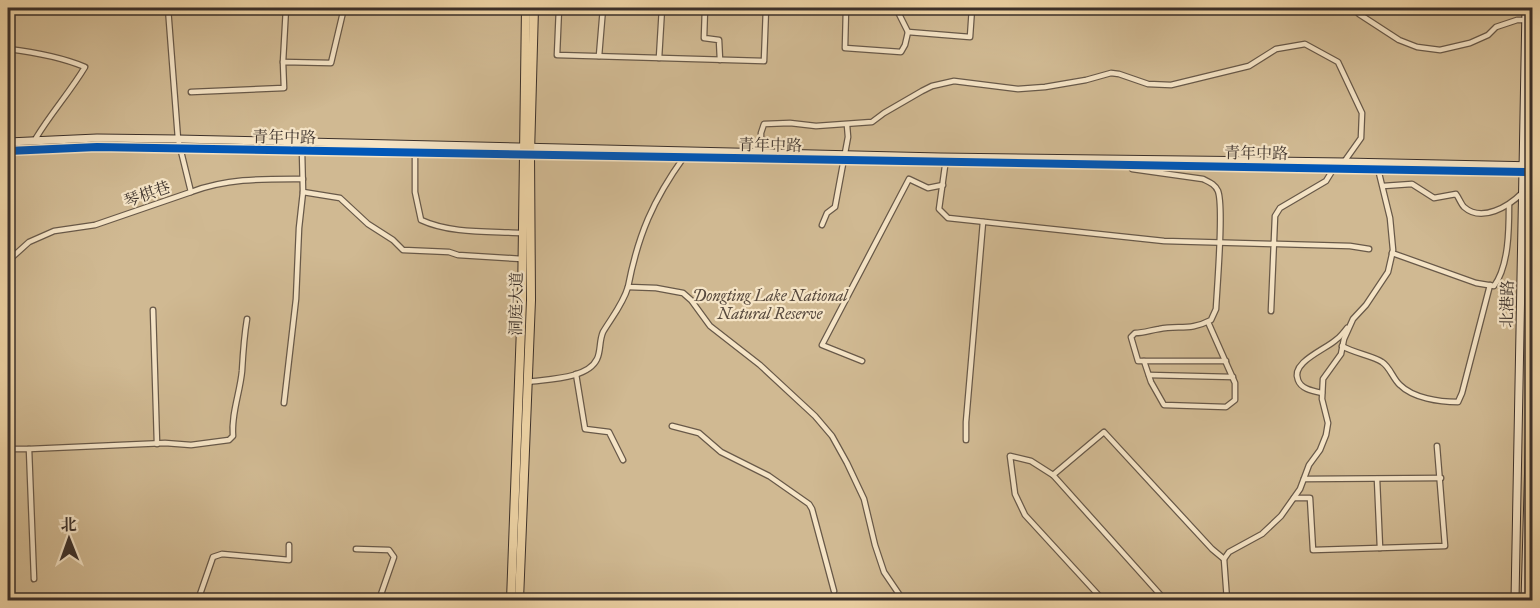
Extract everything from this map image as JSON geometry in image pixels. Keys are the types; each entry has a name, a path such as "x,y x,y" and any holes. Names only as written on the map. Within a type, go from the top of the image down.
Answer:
{"main road":[{"name":"洞庭大道","path":"519,600 531,300 525,8"},
{"name":"北港路","path":"1515,600 1526,8"},
{"name":"洞庭大道","path":"511,600 523,233 535,10"},
{"name":"青年中路","path":"8,142 97,138 178,139 684,157 844,157 1130,165 1522,169 1533,172"},
{"name":"青年中路","path":"8,151 97,147 302,151 527,151"},
{"path":"527,151 1344,162 1522,169 1533,166"},
{"path":"1525,600 1533,347"}],"street":[{"name":"琴棋巷","path":"8,261 29,242 54,231 95,225 191,192 178,139 168,8"},
{"path":"191,92 284,88 286,8"},
{"path":"283,62 332,63 344,8"},
{"path":"559,8 557,55 764,61 766,8"},
{"path":"599,56 603,8"},
{"path":"659,58 662,8"},
{"path":"705,8 704,38 719,40 720,60"},
{"path":"846,8 845,48 901,52 908,32 896,8"},
{"path":"908,32 970,37 972,8"},
{"path":"1353,8 1399,40 1417,47 1440,50 1470,43 1488,35 1496,27 1517,20 1526,20"},
{"path":"761,153 761,133 764,124 790,123 816,126 872,122 921,91 954,81 1018,89 1046,87 1111,73 1148,84 1171,84 1249,66 1276,49 1305,44 1338,62 1362,113 1361,138 1344,162"},
{"path":"8,49 29,51 85,67 71,89 49,115 36,138"},
{"path":"822,225 827,213 835,207 848,137 847,124"},
{"path":"284,403 296,300 298,228 303,192 302,151"},
{"path":"415,152 415,192 421,220 449,228 523,233"},
{"path":"528,382 576,374 593,366 598,357 602,335 625,297 635,252 649,214 667,181 684,157"},
{"path":"1130,165 1132,169 1203,179 1213,184 1218,192 1220,209 1216,309 1211,320 1199,326 1135,333 1131,337 1138,361 1226,361"},
{"path":"945,166 939,209 948,218 1164,241 1341,245 1369,249"},
{"path":"1271,311 1275,216 1280,208 1326,181 1334,168"},
{"path":"1322,393 1299,384 1296,377 1298,368 1336,340 1388,272 1392,253 1390,218 1378,169"},
{"path":"191,192 230,181 303,179"},
{"path":"862,361 822,345 909,179 928,188 943,185"},
{"path":"1383,186 1412,184 1434,198 1456,194 1464,207 1491,213 1509,205 1522,194"},
{"path":"303,192 340,198 368,224 393,240 403,250 522,259"},
{"path":"1392,253 1476,283 1494,285 1504,268 1509,205"},
{"path":"966,440 983,222"},
{"path":"1342,346 1383,362 1399,384 1411,393 1427,398 1458,402 1490,285"},
{"path":"628,287 656,288 683,293 710,326 760,365 832,435 864,499 884,572 903,600"},
{"path":"153,310 157,444"},
{"path":"8,449 191,445 229,440 233,436 232,422 242,371 242,349 247,319"},
{"path":"1144,361 1164,405 1226,407 1235,400 1235,383 1208,322"},
{"path":"1227,600 1224,559 1229,552 1262,534 1281,516 1294,498 1326,435 1328,423 1322,393 1323,379 1341,354 1350,324"},
{"path":"576,374 585,429 609,432 623,460"},
{"path":"1149,375 1233,377"},
{"path":"672,426 699,433 721,452 770,476 809,504 834,591"},
{"path":"1053,475 1104,432 1212,549 1224,559"},
{"path":"1294,498 1310,498 1313,550 1446,546 1437,446"},
{"path":"29,449 34,579"},
{"path":"1103,600 1025,514 1015,494 1010,456 1031,461 1053,475 1165,600"},
{"path":"1304,479 1441,478"},
{"path":"1377,479 1380,548"},
{"path":"198,600 213,557 222,554 289,560 289,545"},
{"path":"356,549 389,550 394,557 379,600"}],"green space":[{"name":"Dongting Lake National Natural Reserve","path":"8,8 1532,8 1532,600 8,600"}],"cycle path":[{"path":"8,151 97,147 1532,172"}]}
